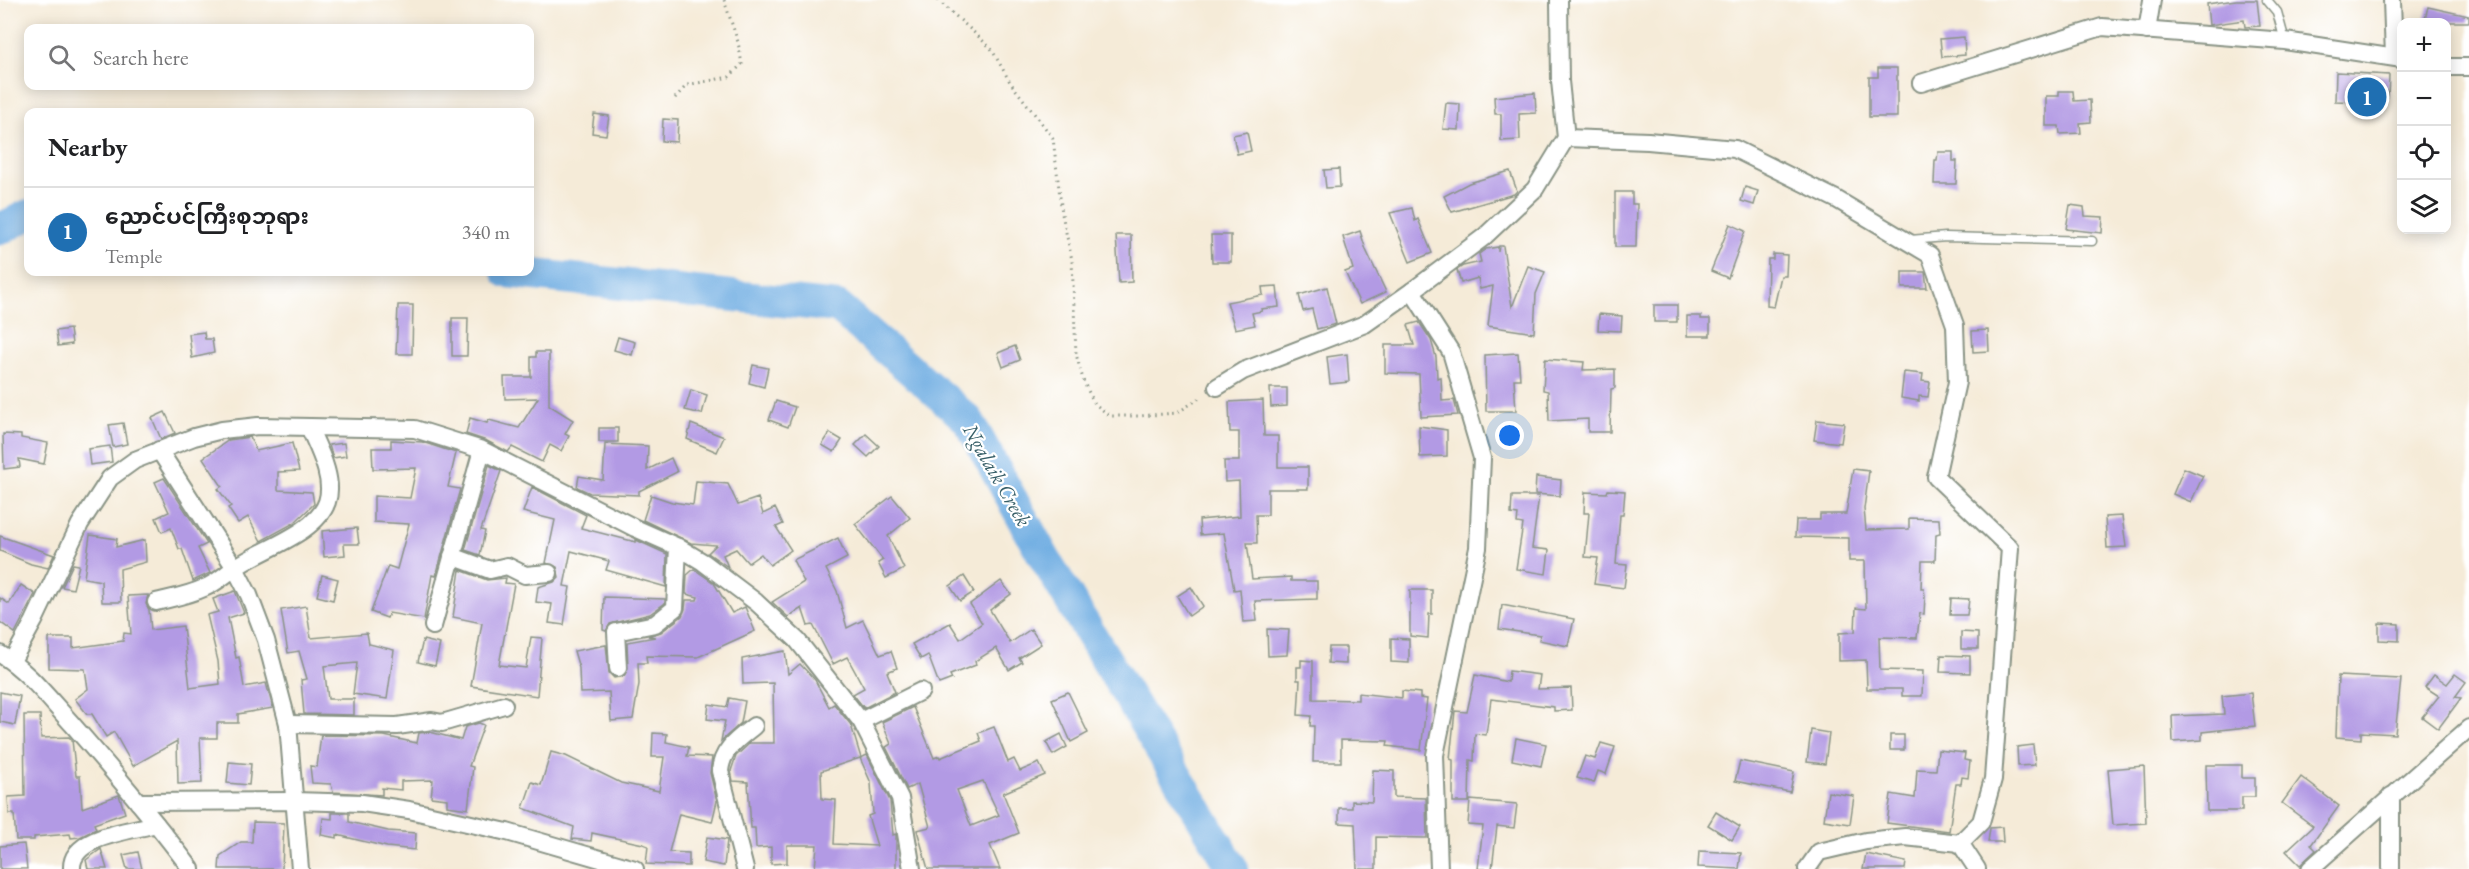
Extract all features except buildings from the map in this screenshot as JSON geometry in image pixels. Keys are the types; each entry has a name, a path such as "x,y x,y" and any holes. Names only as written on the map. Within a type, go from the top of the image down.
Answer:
{"street":[{"path":"1217,387 1243,370 1365,324 1484,237 1535,189 1566,138 1560,81 1559,0"},
{"path":"2147,31 2152,0"},
{"path":"2392,0 2397,48"},
{"path":"1921,83 2102,27 2285,41 2397,58"},
{"path":"2451,67 2469,67"},
{"path":"1566,138 1648,141 1735,149 1836,199 1930,255 1955,326 1957,382 1936,477 2010,548 1993,779 1981,822 1960,843"},
{"path":"1412,291 1451,351 1482,458 1478,548 1435,755 1439,869"},
{"path":"191,869 138,802 54,705 6,658 34,621 68,547 110,478 135,460 194,437 222,430 258,426 416,429 482,450 635,528 678,547 703,562 756,602 797,640 861,720 900,798 912,869"},
{"path":"156,602 206,588 221,580 235,568 310,525 324,508 329,492 327,477 309,427"},
{"path":"159,450 235,568 249,595 266,640 288,724 300,869"},
{"path":"433,626 482,450"},
{"path":"618,668 616,632 655,624 675,608 678,547"},
{"path":"452,556 490,570 507,566 525,575 549,573"},
{"path":"861,720 921,691"},
{"path":"288,724 397,726 432,721 442,723 504,705"},
{"path":"745,869 720,771 721,758 731,745 754,726"},
{"path":"2310,869 2469,728"},
{"path":"2391,796 2391,869"},
{"path":"138,802 362,802 507,832 635,869"},
{"path":"72,869 73,858 84,845 94,840 156,824"},
{"path":"1807,869 1819,852 1866,841 1905,837 1960,843"},
{"path":"1960,843 1977,869"}],"lane":[{"path":"2268,0 2277,12 2285,41"},
{"path":"1907,240 1946,237 2092,241"}],"path":[{"path":"675,98 687,85 729,77 742,64 738,42 724,0"},
{"path":"938,0 992,48 1010,82 1053,138 1062,214 1072,260 1076,354 1084,383 1095,404 1110,416 1177,413 1217,387"}],"waterway":[{"name":"Ngalaik Creek","path":"0,229 24,217"},
{"name":"Ngalaik Creek","path":"534,275 838,307 968,420 1045,559 1233,869"}],"place":[{"name":"ညောင်ပင်ကြီးစုဘုရား","path":"2367,97"}]}
